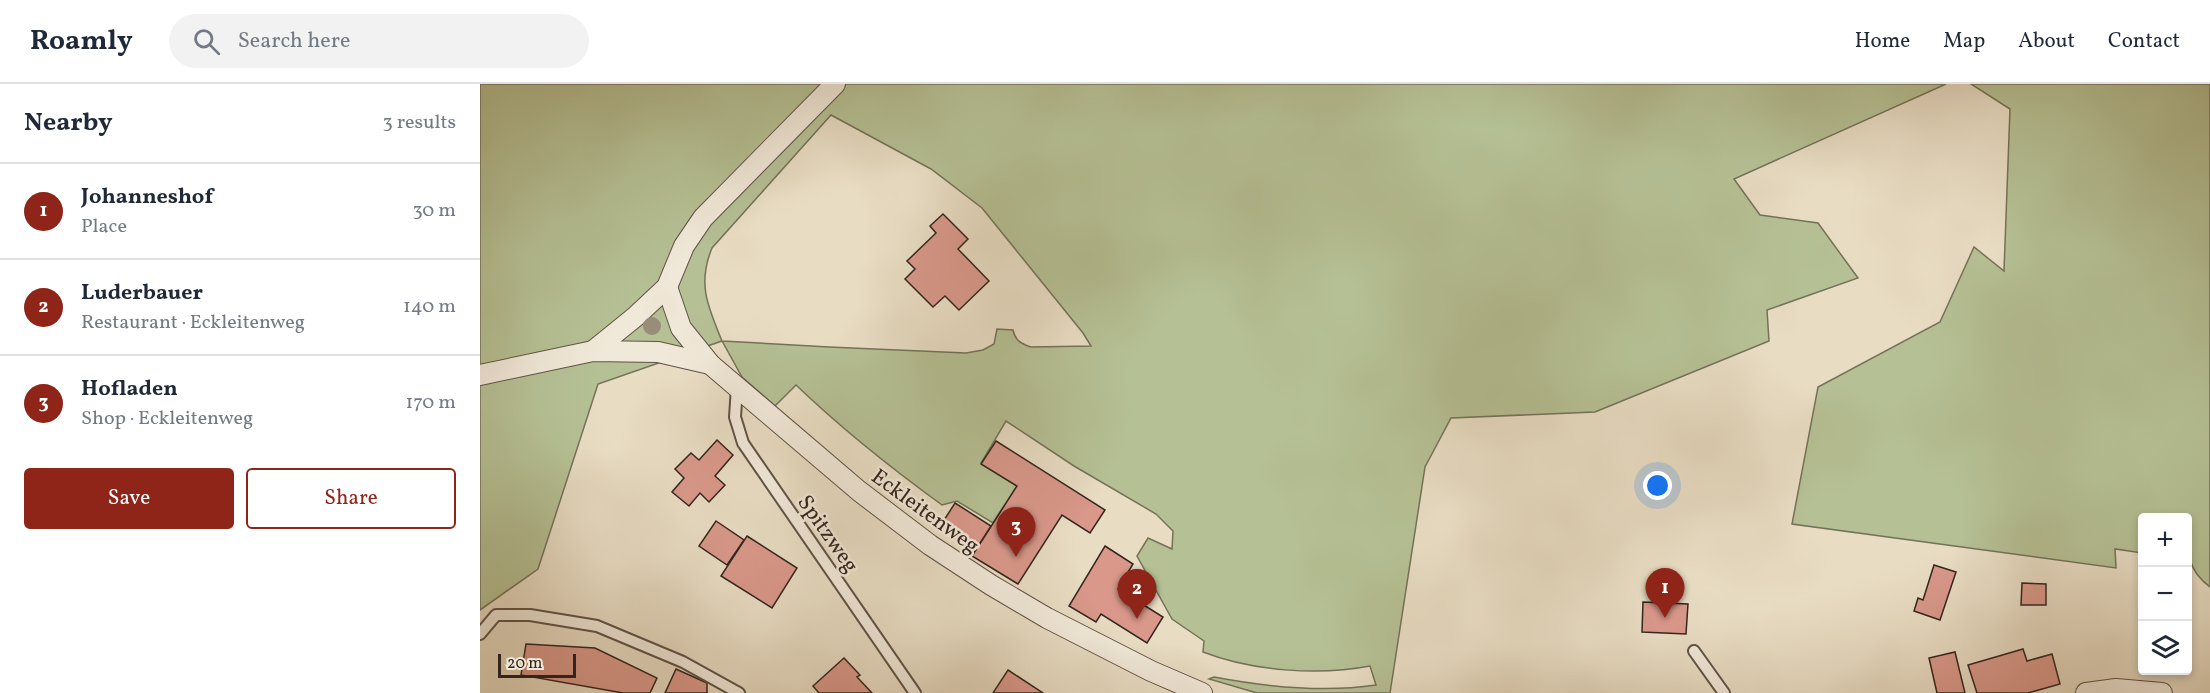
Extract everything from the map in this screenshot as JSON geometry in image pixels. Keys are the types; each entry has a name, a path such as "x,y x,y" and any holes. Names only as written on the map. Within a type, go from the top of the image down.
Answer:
{"street":[{"path":"480,375 593,351 635,317 667,287 684,246 703,218 835,84"},
{"name":"Eckleitenweg","path":"667,287 681,328 710,364 859,491 958,565 1047,618 1151,671 1202,693"},
{"name":"Eckleitenweg","path":"593,351 658,352 710,364"},
{"path":"2086,693 2116,689 2162,693"}],"lane":[{"name":"Spitzweg","path":"737,387 735,417 743,443 915,693"},
{"path":"480,634 496,615 530,615 597,626 683,662 739,693"},
{"path":"1694,651 1724,693"}],"green space":[{"path":"480,84 1946,84 1734,179 1760,215 1818,223 1858,278 1767,310 1769,341 1595,412 1451,418 1425,467 1390,693 1257,693 1209,679 1214,677 1254,684 1315,689 1376,685 1370,666 1329,671 1286,670 1243,664 1203,652 1204,641 1172,619 1137,556 1148,538 1172,549 1173,531 1156,514 1074,466 1006,421 981,463 1017,486 993,523 957,501 942,505 867,448 796,385 775,406 742,377 722,341 598,384 538,569 480,610","holes":["831,115 931,169 982,208 1091,346 1031,347 1019,341 1013,330 997,329 994,344 983,350 966,353 722,341 706,295 705,273 712,248"]},
{"path":"1971,84 2210,84 2210,587 2202,580 2192,564 2192,513 2138,513 2138,552 2115,549 2116,568 1792,524 1818,387 1940,322 1974,247 2004,271 2010,109"}],"building":[{"path":"943,214 968,239 958,249 989,281 959,310 945,296 933,307 905,279 915,269 907,261 936,233 930,226"},
{"path":"717,440 733,455 715,476 725,485 709,502 700,493 689,506 672,492 684,478 675,469 691,453 699,460"},
{"path":"996,441 1105,510 1090,533 1062,515 1018,584 972,556 1017,486 981,464"},
{"path":"955,503 991,526 975,551 939,528"},
{"path":"716,521 744,540 727,565 699,546"},
{"path":"747,536 797,568 772,608 721,576"},
{"path":"1105,546 1133,564 1118,589 1163,617 1147,643 1101,614 1096,622 1069,606"},
{"path":"1934,565 1956,572 1940,620 1914,611 1918,598 1923,600"},
{"path":"2022,583 2046,584 2046,605 2021,605"},
{"path":"1643,602 1688,604 1686,634 1642,632"},
{"path":"526,644 595,648 657,678 650,693 623,693 521,675"},
{"path":"2023,649 2027,661 2052,654 2060,684 2028,693 1977,693 1968,665"},
{"path":"1955,652 1965,693 1937,693 1929,658"},
{"path":"844,658 860,675 857,677 872,693 819,693 813,686"},
{"path":"676,669 707,683 707,693 665,693"},
{"path":"1008,670 1043,693 993,693"}],"place":[{"name":"Hofladen","path":"1016,557"},
{"name":"Johanneshof","path":"1665,618"},
{"name":"Luderbauer","path":"1137,619"}]}
